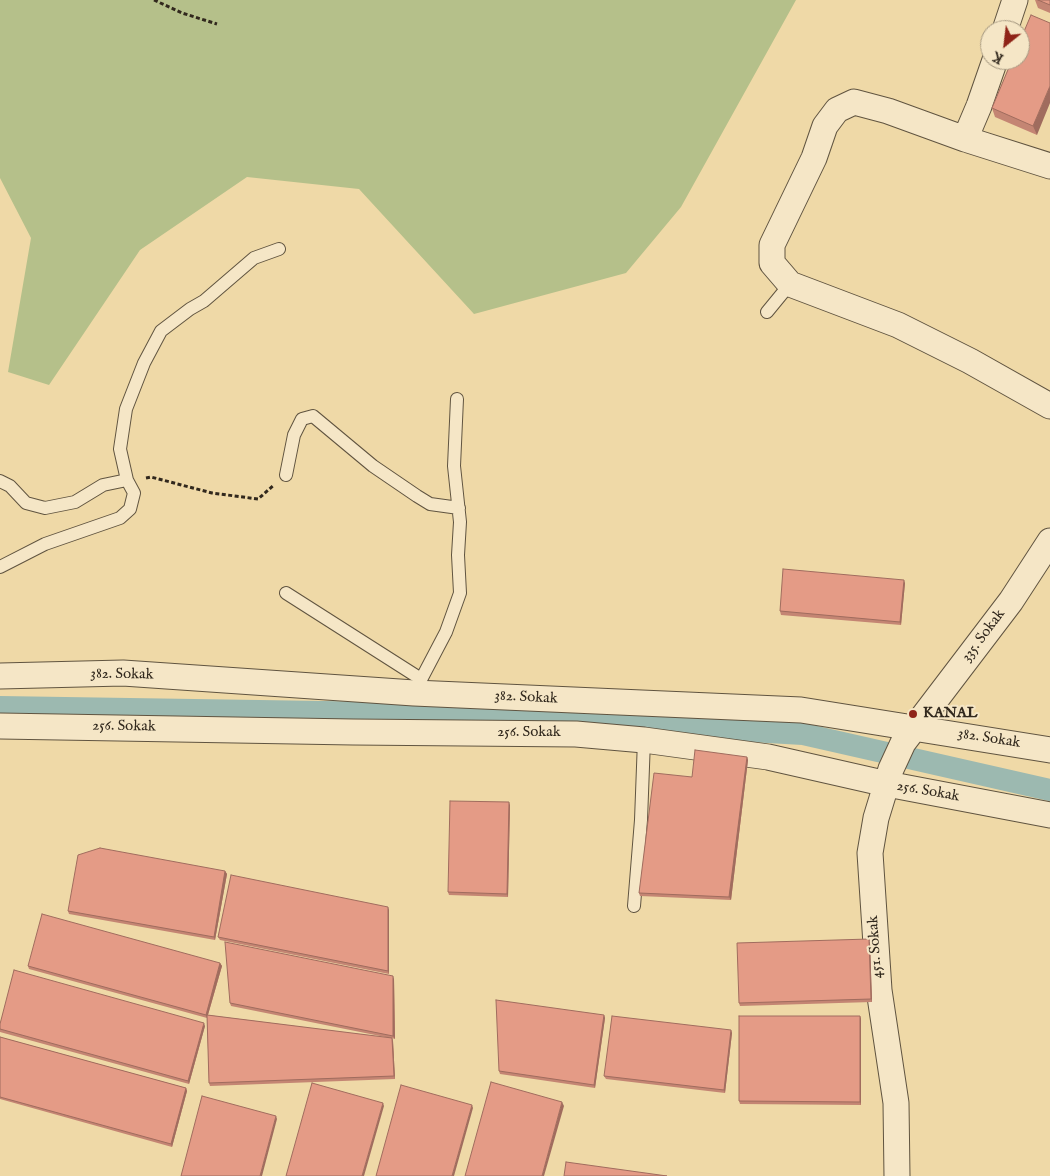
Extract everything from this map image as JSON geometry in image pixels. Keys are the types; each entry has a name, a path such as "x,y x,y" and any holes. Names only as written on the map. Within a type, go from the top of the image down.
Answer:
{"street":[{"path":"1008,20 1015,0"},
{"path":"965,139 992,70"},
{"path":"1050,166 965,139 888,111 854,102 837,110 825,126 814,158 772,245 772,263 790,284 898,325 970,361 1050,406"},
{"name":"335. Sokak","path":"909,735 1010,601 1050,541"},
{"name":"382. Sokak","path":"0,676 123,673 417,686 801,710 909,735 1050,750"},
{"name":"256. Sokak","path":"0,726 576,734 644,740 889,776 1050,815"},
{"name":"451. Sokak","path":"897,1176 896,1103 879,990 870,853 876,818 889,776 909,735"}],"lane":[{"path":"0,567 44,544 120,518 130,509 134,493 127,480 120,449 126,409 144,363 161,331 204,301 254,258 279,249"},
{"path":"768,312 790,284"},
{"path":"286,593 417,686 446,632 460,593 458,554 460,522 454,466 457,399"},
{"path":"286,475 294,435 302,419 313,416 373,466 417,496 430,504 459,508"},
{"path":"0,480 10,486 26,503 46,508 75,502 103,485 127,480"},
{"path":"634,906 641,820 644,740"}],"path":[{"path":"154,0 182,13 217,24"},
{"path":"127,480 151,477 212,494 258,500 286,475"}],"green space":[{"path":"0,0 796,0 681,207 626,273 474,314 359,189 247,177 140,250 49,385 8,372 31,238 0,178"}],"building":[{"path":"1038,0 1050,0 1050,5"},
{"path":"1031,15 1050,23 1050,86 1033,126 992,108 1008,70 1030,70 1029,20"},
{"path":"783,569 904,580 900,622 780,611"},
{"path":"695,750 747,757 729,897 639,893 654,773 692,777"},
{"path":"450,801 509,802 507,894 448,892"},
{"path":"100,848 225,871 214,937 68,911 78,855"},
{"path":"231,875 388,907 388,971 218,937"},
{"path":"42,914 220,963 206,1015 28,966"},
{"path":"869,939 871,999 739,1003 737,943"},
{"path":"225,942 393,976 393,1036 230,1003"},
{"path":"14,970 204,1023 188,1081 0,1029"},
{"path":"496,1000 604,1015 594,1085 499,1071"},
{"path":"207,1015 392,1038 394,1076 209,1083"},
{"path":"612,1016 731,1030 724,1090 604,1076"},
{"path":"739,1016 860,1016 860,1102 739,1101"},
{"path":"0,1037 186,1088 171,1144 0,1097"},
{"path":"491,1082 562,1102 542,1176 465,1176"},
{"path":"312,1083 383,1103 362,1176 286,1176"},
{"path":"401,1085 472,1105 452,1176 376,1176"},
{"path":"202,1096 276,1116 260,1176 181,1176"},
{"path":"566,1162 667,1176 564,1176"}],"waterway":[{"path":"0,707 453,714 803,734 1050,790"}],"place":[{"name":"KANAL","path":"913,714"}]}
